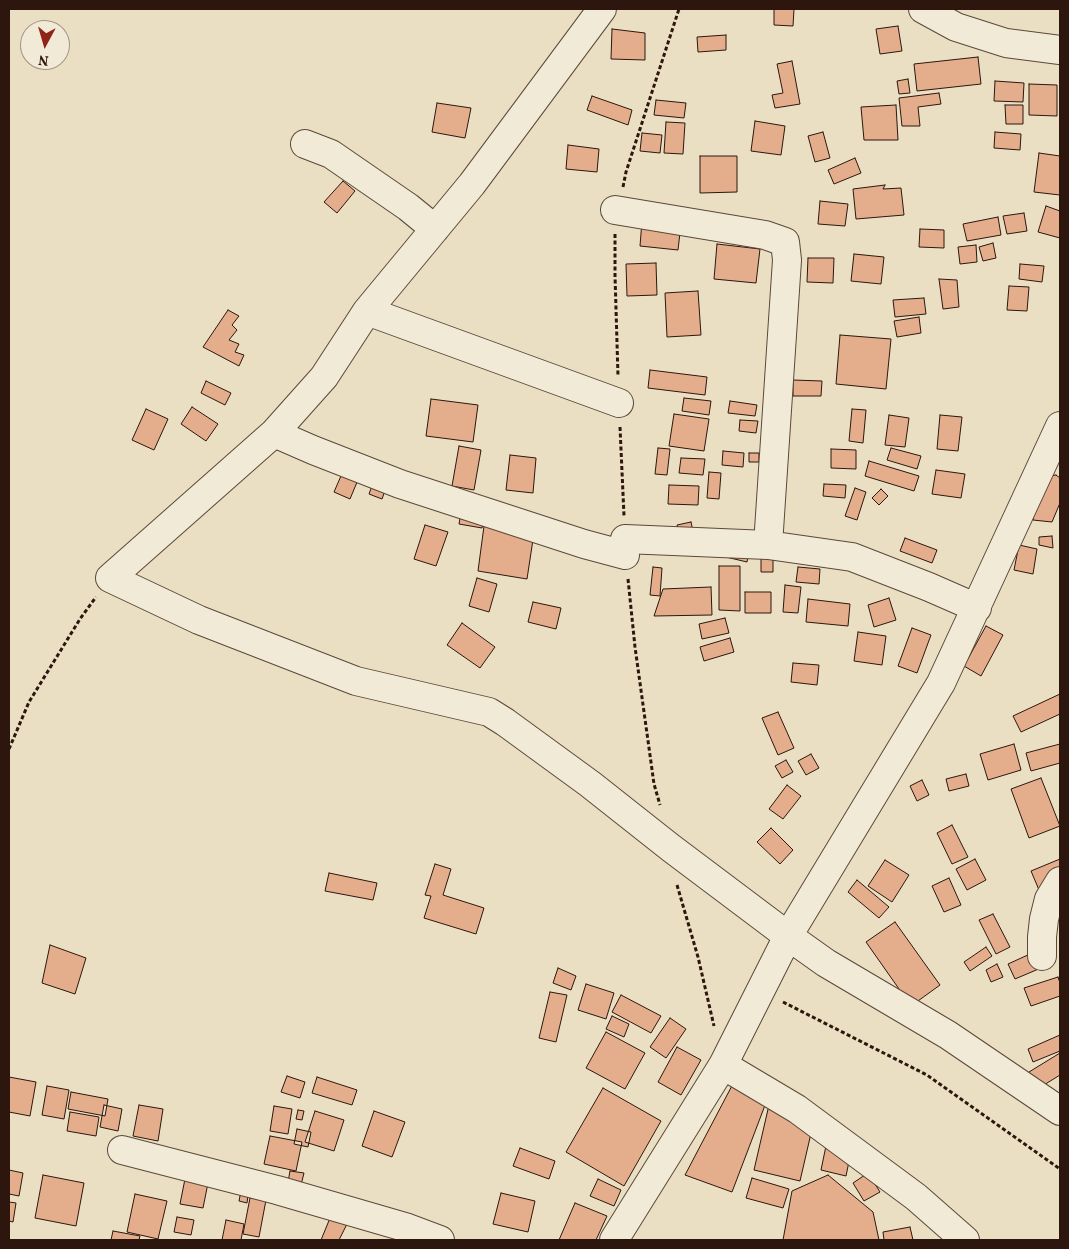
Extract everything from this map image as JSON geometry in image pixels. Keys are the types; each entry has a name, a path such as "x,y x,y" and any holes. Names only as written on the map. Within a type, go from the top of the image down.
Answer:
{"street":[{"path":"602,9 472,184 367,311 324,377 274,433 110,578 199,620 356,681 489,712 590,784 788,936 826,962 948,1035 1060,1111"},
{"path":"923,9 956,27 1006,43 1060,50"},
{"path":"305,144 331,154 408,207 435,229"},
{"path":"616,210 765,235 785,242 787,260 768,544"},
{"path":"367,311 619,403"},
{"path":"614,1240 723,1065 788,936 941,683 1060,426"},
{"path":"274,433 400,484 584,544 625,547 768,544 852,557 977,608"},
{"path":"1042,956 1044,919 1050,899 1060,881"},
{"path":"723,1065 797,1109 916,1197 964,1240"},
{"path":"122,1150 277,1190 390,1222 440,1240"}],"path":[{"path":"9,749 29,702 80,619 110,578"},
{"path":"760,991 927,1075 1060,1169"}],"building":[{"path":"774,9 794,9 793,26 774,25"},
{"path":"898,26 902,51 880,54 876,29"},
{"path":"612,29 645,33 645,60 611,59"},
{"path":"726,35 726,50 698,52 697,37"},
{"path":"978,57 981,84 917,91 914,64"},
{"path":"792,61 800,104 775,108 772,95 783,93 777,64"},
{"path":"908,79 910,93 899,94 897,81"},
{"path":"995,81 1024,83 1023,102 994,101"},
{"path":"1029,84 1057,85 1057,116 1029,115"},
{"path":"939,93 941,104 918,107 920,126 902,126 899,98"},
{"path":"592,96 632,110 628,125 587,110"},
{"path":"656,100 686,103 684,118 654,115"},
{"path":"437,103 471,108 465,138 432,132"},
{"path":"896,105 898,140 864,140 861,107"},
{"path":"1005,105 1023,105 1023,124 1006,124"},
{"path":"755,121 785,126 781,155 751,151"},
{"path":"666,122 685,123 683,154 664,153"},
{"path":"823,132 830,158 815,162 808,136"},
{"path":"995,132 1021,134 1020,150 994,148"},
{"path":"642,133 662,135 660,153 640,151"},
{"path":"568,145 599,149 597,172 566,169"},
{"path":"1039,153 1060,156 1060,195 1034,192"},
{"path":"700,156 737,156 737,192 700,193"},
{"path":"855,158 861,173 834,184 828,170"},
{"path":"343,181 355,191 337,213 324,202"},
{"path":"885,185 883,189 901,188 904,215 856,219 853,189"},
{"path":"820,201 848,204 845,226 818,224"},
{"path":"1046,206 1060,211 1060,238 1038,232"},
{"path":"1024,213 1027,231 1007,234 1003,216"},
{"path":"998,217 1001,235 967,241 963,224"},
{"path":"642,221 681,224 678,250 640,246"},
{"path":"920,229 944,230 944,248 919,247"},
{"path":"993,243 996,258 983,261 979,247"},
{"path":"717,244 760,249 756,283 714,279"},
{"path":"976,245 977,262 960,264 958,247"},
{"path":"854,254 884,257 881,284 851,281"},
{"path":"808,258 834,258 833,283 807,282"},
{"path":"656,263 657,295 627,296 626,264"},
{"path":"1020,264 1044,266 1042,282 1019,279"},
{"path":"939,279 957,280 959,307 943,309"},
{"path":"1009,286 1029,287 1027,311 1007,310"},
{"path":"698,291 701,335 667,337 665,293"},
{"path":"924,298 926,314 895,317 893,300"},
{"path":"228,310 239,316 232,325 237,330 229,340 239,344 235,352 244,355 239,366 203,347"},
{"path":"919,317 921,333 897,337 894,321"},
{"path":"840,335 891,339 886,389 836,384"},
{"path":"650,370 707,377 705,395 648,388"},
{"path":"793,380 822,381 821,396 793,396"},
{"path":"206,381 231,393 225,405 201,393"},
{"path":"684,398 711,401 709,415 682,411"},
{"path":"431,399 478,405 473,442 426,436"},
{"path":"730,401 757,405 755,416 728,413"},
{"path":"192,407 218,424 206,441 181,424"},
{"path":"146,409 168,419 154,450 132,440"},
{"path":"852,409 866,410 863,443 849,441"},
{"path":"674,414 709,419 704,451 669,446"},
{"path":"889,415 909,418 905,447 885,445"},
{"path":"940,415 962,417 958,451 937,449"},
{"path":"740,420 758,421 756,433 739,431"},
{"path":"459,446 481,450 474,490 452,486"},
{"path":"658,448 670,449 667,475 655,474"},
{"path":"891,448 921,456 917,469 887,460"},
{"path":"831,449 856,450 856,469 831,468"},
{"path":"723,451 744,453 743,467 722,465"},
{"path":"749,453 759,453 759,462 749,462"},
{"path":"510,455 536,458 533,493 506,490"},
{"path":"681,458 705,459 703,475 679,473"},
{"path":"869,461 919,476 914,491 865,476"},
{"path":"344,469 360,475 350,499 334,492"},
{"path":"378,469 391,474 382,499 369,494"},
{"path":"936,470 965,474 961,498 932,494"},
{"path":"709,472 721,473 719,499 707,498"},
{"path":"1056,475 1060,478 1060,503 1052,522 1033,520 1037,478"},
{"path":"824,484 846,485 845,498 823,496"},
{"path":"669,485 699,486 698,505 668,504"},
{"path":"855,488 866,492 857,520 845,516"},
{"path":"881,489 888,496 879,505 872,498"},
{"path":"463,501 486,505 482,528 459,524"},
{"path":"691,522 696,545 682,548 677,525"},
{"path":"425,525 448,532 436,566 414,559"},
{"path":"484,526 534,533 527,579 478,571"},
{"path":"1052,536 1053,548 1039,545 1039,537"},
{"path":"905,538 937,550 932,563 900,551"},
{"path":"1019,545 1037,549 1033,574 1014,570"},
{"path":"728,547 749,551 747,562 726,557"},
{"path":"761,558 773,559 773,572 761,572"},
{"path":"719,566 740,566 740,611 719,610"},
{"path":"653,567 662,568 660,596 650,595"},
{"path":"798,567 820,569 819,584 796,582"},
{"path":"477,578 497,584 489,612 469,606"},
{"path":"785,585 801,587 798,613 783,612"},
{"path":"711,587 712,615 654,616 663,589"},
{"path":"745,592 771,592 771,613 745,613"},
{"path":"889,598 896,620 874,627 868,605"},
{"path":"808,599 850,604 848,626 806,622"},
{"path":"533,602 561,608 556,629 528,622"},
{"path":"725,618 729,633 702,639 699,624"},
{"path":"462,623 495,647 480,668 447,645"},
{"path":"986,626 1003,635 981,676 964,666"},
{"path":"912,628 931,635 917,673 898,666"},
{"path":"858,632 886,636 882,665 854,661"},
{"path":"730,638 734,652 704,661 700,647"},
{"path":"793,663 819,665 817,685 791,682"},
{"path":"1060,694 1060,714 1021,732 1013,716"},
{"path":"778,712 794,748 778,755 762,718"},
{"path":"1014,744 1021,770 988,780 980,754"},
{"path":"1060,744 1060,763 1031,771 1026,753"},
{"path":"811,754 819,768 806,775 798,761"},
{"path":"786,760 793,772 782,778 775,766"},
{"path":"966,774 969,786 949,791 946,779"},
{"path":"1041,778 1060,826 1029,838 1011,789"},
{"path":"922,780 929,795 917,801 910,786"},
{"path":"787,785 801,796 783,819 769,809"},
{"path":"952,825 968,857 952,864 937,833"},
{"path":"771,828 793,850 780,864 757,842"},
{"path":"975,859 986,880 967,890 956,869"},
{"path":"1060,859 1060,911 1050,916 1031,871"},
{"path":"885,860 909,875 892,902 868,886"},
{"path":"435,864 451,869 443,895 484,908 476,934 424,918 431,896 425,895"},
{"path":"329,873 377,883 373,900 325,891"},
{"path":"949,878 961,905 944,912 932,886"},
{"path":"857,880 889,907 879,918 848,892"},
{"path":"993,914 1010,947 996,954 979,920"},
{"path":"895,922 940,985 911,1006 866,942"},
{"path":"50,945 86,958 75,994 42,983"},
{"path":"986,947 992,956 970,971 964,962"},
{"path":"1041,949 1048,965 1015,979 1008,964"},
{"path":"997,964 1003,977 991,982 986,970"},
{"path":"558,968 576,976 571,990 553,983"},
{"path":"1058,977 1060,996 1031,1006 1024,988"},
{"path":"586,984 614,993 606,1019 578,1010"},
{"path":"550,992 567,995 556,1042 539,1038"},
{"path":"621,995 661,1016 651,1033 612,1012"},
{"path":"612,1016 629,1024 624,1037 606,1029"},
{"path":"670,1018 686,1029 666,1058 650,1047"},
{"path":"606,1032 645,1053 625,1089 586,1068"},
{"path":"1060,1035 1060,1051 1033,1062 1028,1049"},
{"path":"677,1047 701,1060 681,1095 658,1082"},
{"path":"1060,1053 1060,1075 1039,1088 1029,1072"},
{"path":"287,1076 305,1082 300,1098 281,1092"},
{"path":"9,1077 36,1082 30,1116 9,1112"},
{"path":"317,1077 357,1090 352,1105 312,1093"},
{"path":"735,1080 767,1100 732,1192 685,1175"},
{"path":"47,1086 69,1090 64,1119 42,1115"},
{"path":"603,1088 661,1121 624,1186 566,1152"},
{"path":"71,1092 108,1099 105,1116 68,1109"},
{"path":"104,1105 122,1109 118,1131 100,1127"},
{"path":"139,1105 163,1109 158,1141 133,1136"},
{"path":"769,1105 815,1116 800,1181 754,1170"},
{"path":"274,1106 292,1109 288,1134 270,1131"},
{"path":"298,1110 304,1111 302,1120 296,1119"},
{"path":"315,1111 344,1120 334,1151 305,1142"},
{"path":"374,1111 405,1122 392,1157 362,1146"},
{"path":"70,1112 99,1117 96,1136 67,1131"},
{"path":"297,1129 311,1132 308,1147 294,1144"},
{"path":"270,1136 302,1142 296,1171 264,1164"},
{"path":"827,1141 852,1147 846,1176 821,1170"},
{"path":"520,1148 555,1161 549,1179 513,1166"},
{"path":"187,1169 210,1173 203,1208 180,1204"},
{"path":"9,1170 23,1173 19,1196 9,1194"},
{"path":"290,1171 304,1173 301,1185 288,1182"},
{"path":"868,1173 880,1192 864,1201 853,1183"},
{"path":"43,1175 84,1183 76,1226 35,1218"},
{"path":"828,1175 873,1212 879,1240 783,1240 792,1191"},
{"path":"752,1178 789,1189 783,1208 746,1198"},
{"path":"598,1179 621,1190 614,1206 590,1196"},
{"path":"242,1186 249,1188 247,1203 239,1201"},
{"path":"501,1193 535,1201 528,1232 493,1224"},
{"path":"135,1194 167,1201 158,1239 127,1232"},
{"path":"250,1198 266,1200 259,1237 243,1234"},
{"path":"9,1202 16,1203 13,1222 9,1221"},
{"path":"575,1203 607,1216 596,1240 559,1240"},
{"path":"335,1206 352,1214 339,1240 321,1240"},
{"path":"177,1217 194,1220 191,1235 174,1232"},
{"path":"226,1220 244,1224 241,1240 222,1240"},
{"path":"910,1227 913,1240 884,1240 883,1232"},
{"path":"113,1231 140,1236 139,1240 111,1240"}]}
